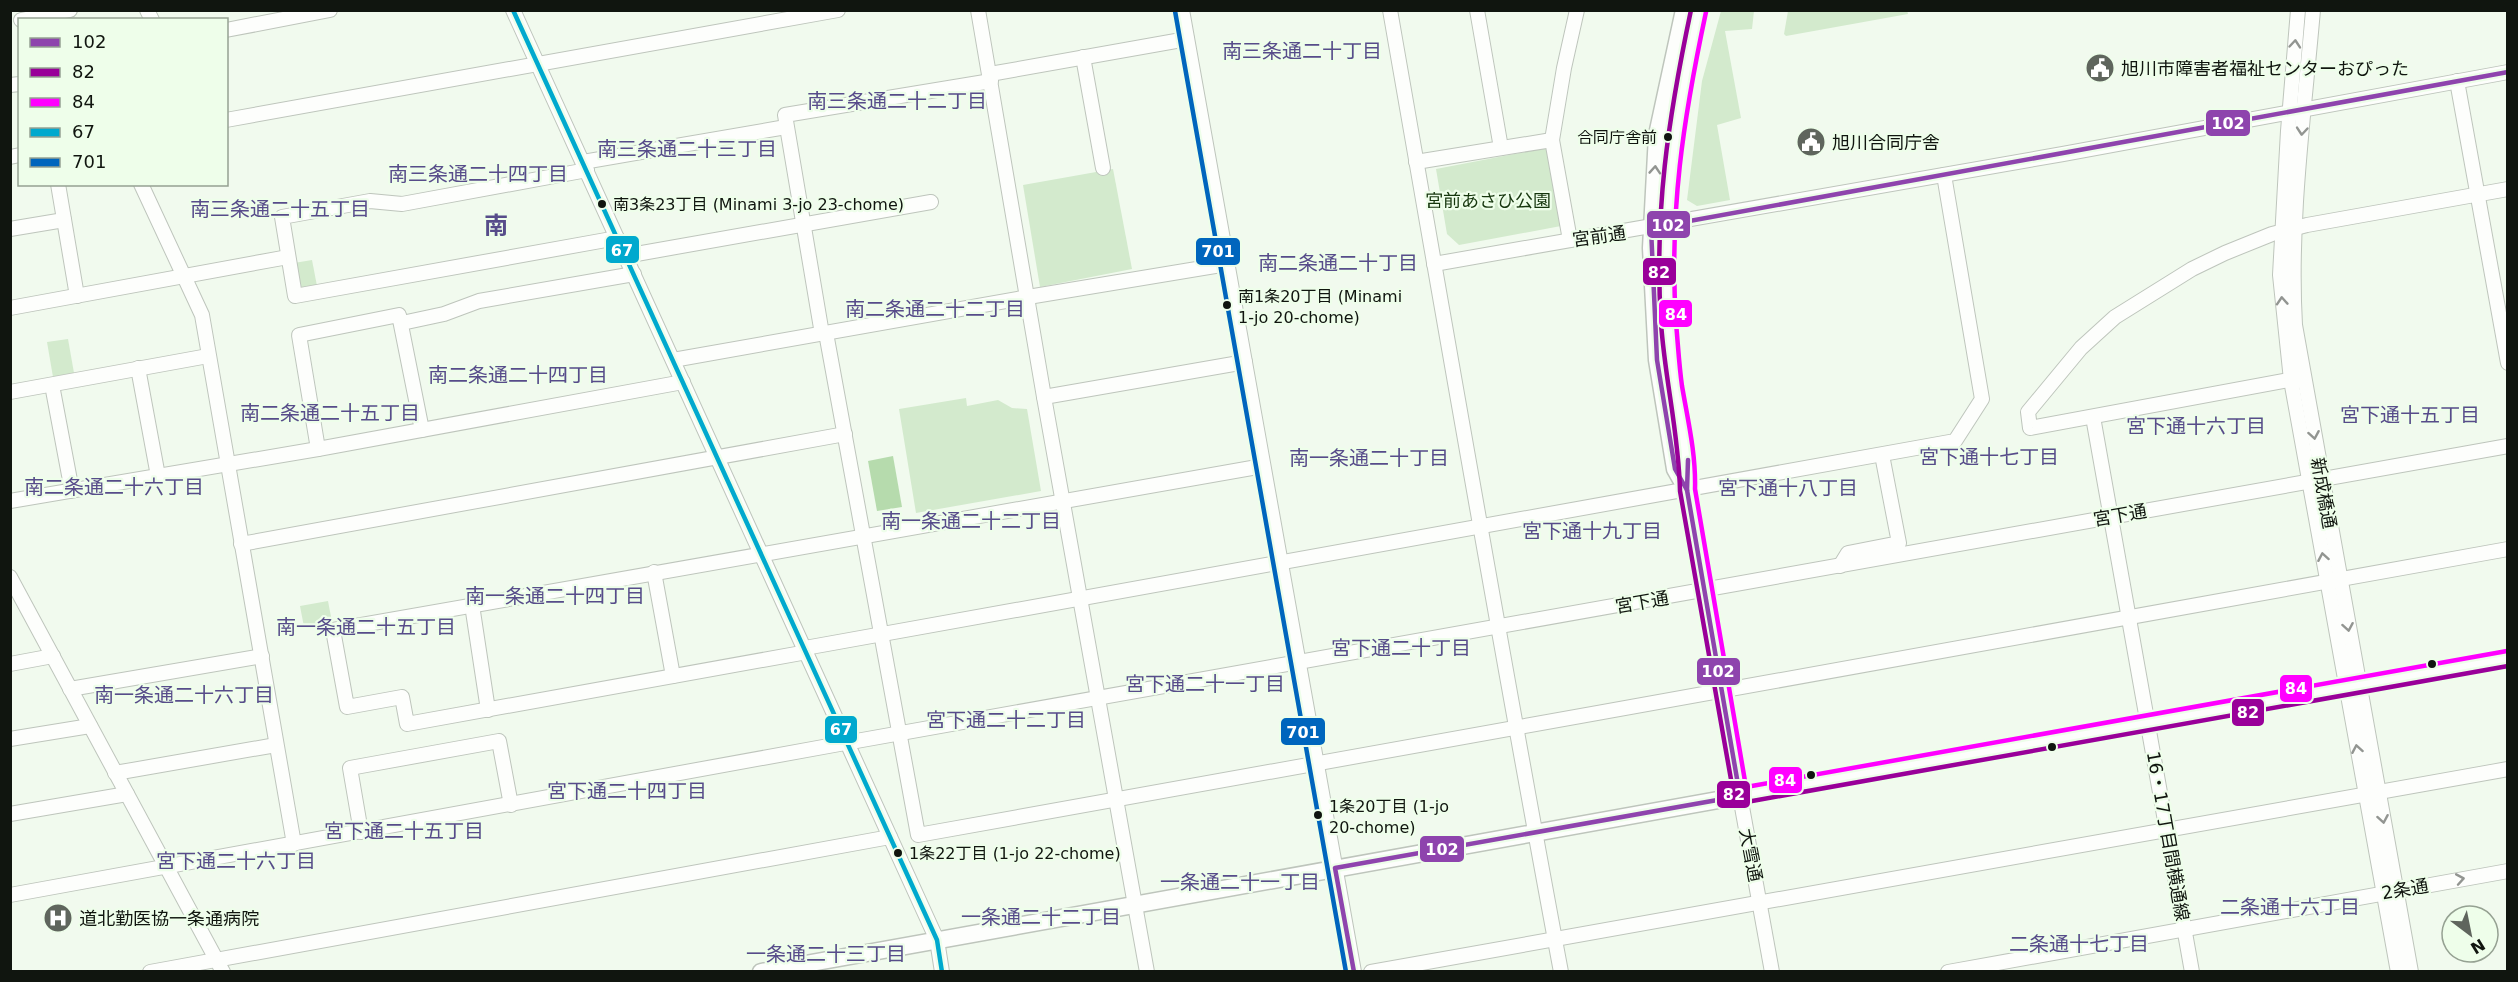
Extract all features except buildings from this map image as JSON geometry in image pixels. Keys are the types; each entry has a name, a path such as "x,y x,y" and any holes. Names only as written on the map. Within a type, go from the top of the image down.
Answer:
{"main road":[{"name":"大雪通","path":"1684,10 1657,135 1659,226 1657,360 1675,469 1687,490 1740,796"},
{"name":"大雪通","path":"1659,226 1678,110 1699,10"},
{"path":"761,972 2508,658"}],"street":[{"path":"30,18 70,10"},
{"path":"228,30 330,10"},
{"path":"513,10 937,940 942,972"},
{"path":"228,120 837,10"},
{"path":"978,10 1147,972"},
{"path":"1182,10 1354,972"},
{"path":"1390,10 1561,972"},
{"path":"1477,10 1502,148"},
{"path":"1570,240 1552,140 1564,68 1577,10"},
{"name":"新成橋通","path":"2298,10 2290,111 2288,230 2297,379 2390,892 2410,972"},
{"name":"新成橋通","path":"2288,230 2304,109 2313,10"},
{"path":"1187,39 1083,57 785,116 803,224 845,434 918,835 2508,549"},
{"path":"1083,57 1103,168"},
{"name":"宮前通","path":"1434,264 1944,176 2508,72"},
{"path":"2457,81 2505,336 2508,363"},
{"path":"617,238 295,296 282,217 370,201 402,204 786,127"},
{"path":"1416,162 1552,140"},
{"path":"1263,466 333,630 347,707 402,697 407,724 673,676 882,633 1955,441 1982,399 1944,176"},
{"path":"58,186 77,296"},
{"path":"142,186 201,315 294,844"},
{"path":"2297,379 2030,428 2028,412 2081,348 2115,317 2192,269 2225,253 2288,230 2508,189"},
{"path":"625,256 931,202"},
{"path":"10,229 64,220"},
{"path":"10,308 288,257"},
{"path":"673,360 1227,264"},
{"path":"402,323 444,314 479,301 634,274"},
{"path":"318,449 299,335 399,315 422,430"},
{"path":"10,392 208,356"},
{"path":"1044,396 1245,362"},
{"path":"138,368 158,476"},
{"path":"10,501 318,449 683,382"},
{"path":"52,385 72,491"},
{"name":"16・17丁目間横通線","path":"2093,417 2192,972"},
{"path":"241,544 845,434"},
{"name":"宮下通","path":"10,895 2508,446"},
{"path":"1840,566 1848,553 1899,543 1882,455"},
{"path":"654,572 673,676"},
{"path":"10,577 17,601 53,656 220,966"},
{"path":"472,605 488,710"},
{"path":"10,664 53,656"},
{"path":"70,689 262,656"},
{"path":"10,739 90,726"},
{"path":"361,832 350,768 499,741 511,805"},
{"path":"115,773 276,745"},
{"path":"1371,972 2508,769"},
{"path":"10,814 127,794"},
{"name":"大雪通","path":"1740,796 1772,972"},
{"path":"150,972 220,966 890,837"},
{"name":"2条通","path":"1948,972 2508,871"},
{"name":"新成橋通","path":"2390,892 2398,972"}],"green space":[{"path":"1907,10 1908,14 1786,36 1784,34 1788,11"},
{"path":"1721,11 1754,11 1752,29 1725,31 1741,118 1717,125 1730,200 1697,206 1687,200 1702,81"},
{"name":"宮前あさひ公園","path":"1546,148 1561,226 1459,245 1447,234 1436,169"},
{"path":"1113,169 1132,269 1040,287 1023,185"},
{"path":"312,260 317,286 303,288 297,282 294,263"},
{"path":"68,339 74,373 53,377 47,342"},
{"path":"966,398 967,406 998,400 1012,408 1027,409 1041,491 916,513 899,409"},
{"path":"328,601 332,622 304,627 300,606"}],"shaded area":[{"path":"893,456 902,507 877,511 868,461"}],"transit line":[{"name":"67","path":"513,10 937,940 942,972"},
{"name":"82","path":"1691,10 1676,89 1661,204 1659,282 1661,323 1680,491 1735,802 1741,803 2508,666"},
{"name":"701","path":"1175,11 1346,972"},
{"name":"84","path":"1706,12 1685,128 1676,204 1674,242 1676,323 1682,386 1693,450 1695,489 1746,787 2507,651"},
{"name":"102","path":"1687,490 1675,469 1657,360 1651,228 2508,72"},
{"name":"102","path":"1354,972 1335,868 1740,796 1687,490 1688,460"}],"place":[{"name":"旭川市障害者福祉センターおぴった","path":"2100,68"},
{"name":"合同庁舎前","path":"1668,137"},
{"name":"旭川合同庁舎","path":"1811,142"},
{"name":"南3条23丁目 (Minami 3-jo 23-chome)","path":"602,204"},
{"name":"南1条20丁目 (Minami 1-jo 20-chome)","path":"1227,305"},
{"name":"1条20丁目 (1-jo 20-chome)","path":"1318,815"},
{"name":"1条22丁目 (1-jo 22-chome)","path":"898,853"},
{"name":"道北勤医協一条通病院","path":"58,918"}],"district":[{"name":"南三条通二十丁目","path":"1302,51"},
{"name":"南三条通二十二丁目","path":"897,101"},
{"name":"南三条通二十三丁目","path":"687,149"},
{"name":"南三条通二十四丁目","path":"478,174"},
{"name":"南三条通二十五丁目","path":"280,209"},
{"name":"南","path":"496,226"},
{"name":"南二条通二十丁目","path":"1338,263"},
{"name":"南二条通二十二丁目","path":"935,309"},
{"name":"南二条通二十四丁目","path":"518,375"},
{"name":"南二条通二十五丁目","path":"330,413"},
{"name":"宮下通十五丁目","path":"2410,415"},
{"name":"宮下通十六丁目","path":"2196,426"},
{"name":"宮下通十七丁目","path":"1989,457"},
{"name":"南一条通二十丁目","path":"1369,458"},
{"name":"南二条通二十六丁目","path":"114,487"},
{"name":"宮下通十八丁目","path":"1788,488"},
{"name":"南一条通二十二丁目","path":"971,521"},
{"name":"宮下通十九丁目","path":"1592,531"},
{"name":"南一条通二十四丁目","path":"555,596"},
{"name":"南一条通二十五丁目","path":"366,627"},
{"name":"宮下通二十丁目","path":"1401,648"},
{"name":"宮下通二十一丁目","path":"1205,684"},
{"name":"南一条通二十六丁目","path":"184,695"},
{"name":"宮下通二十二丁目","path":"1006,720"},
{"name":"宮下通二十四丁目","path":"627,791"},
{"name":"宮下通二十五丁目","path":"404,831"},
{"name":"宮下通二十六丁目","path":"236,861"},
{"name":"一条通二十一丁目","path":"1240,882"},
{"name":"二条通十六丁目","path":"2290,907"},
{"name":"一条通二十二丁目","path":"1041,917"},
{"name":"二条通十七丁目","path":"2079,944"},
{"name":"一条通二十三丁目","path":"826,954"}]}
